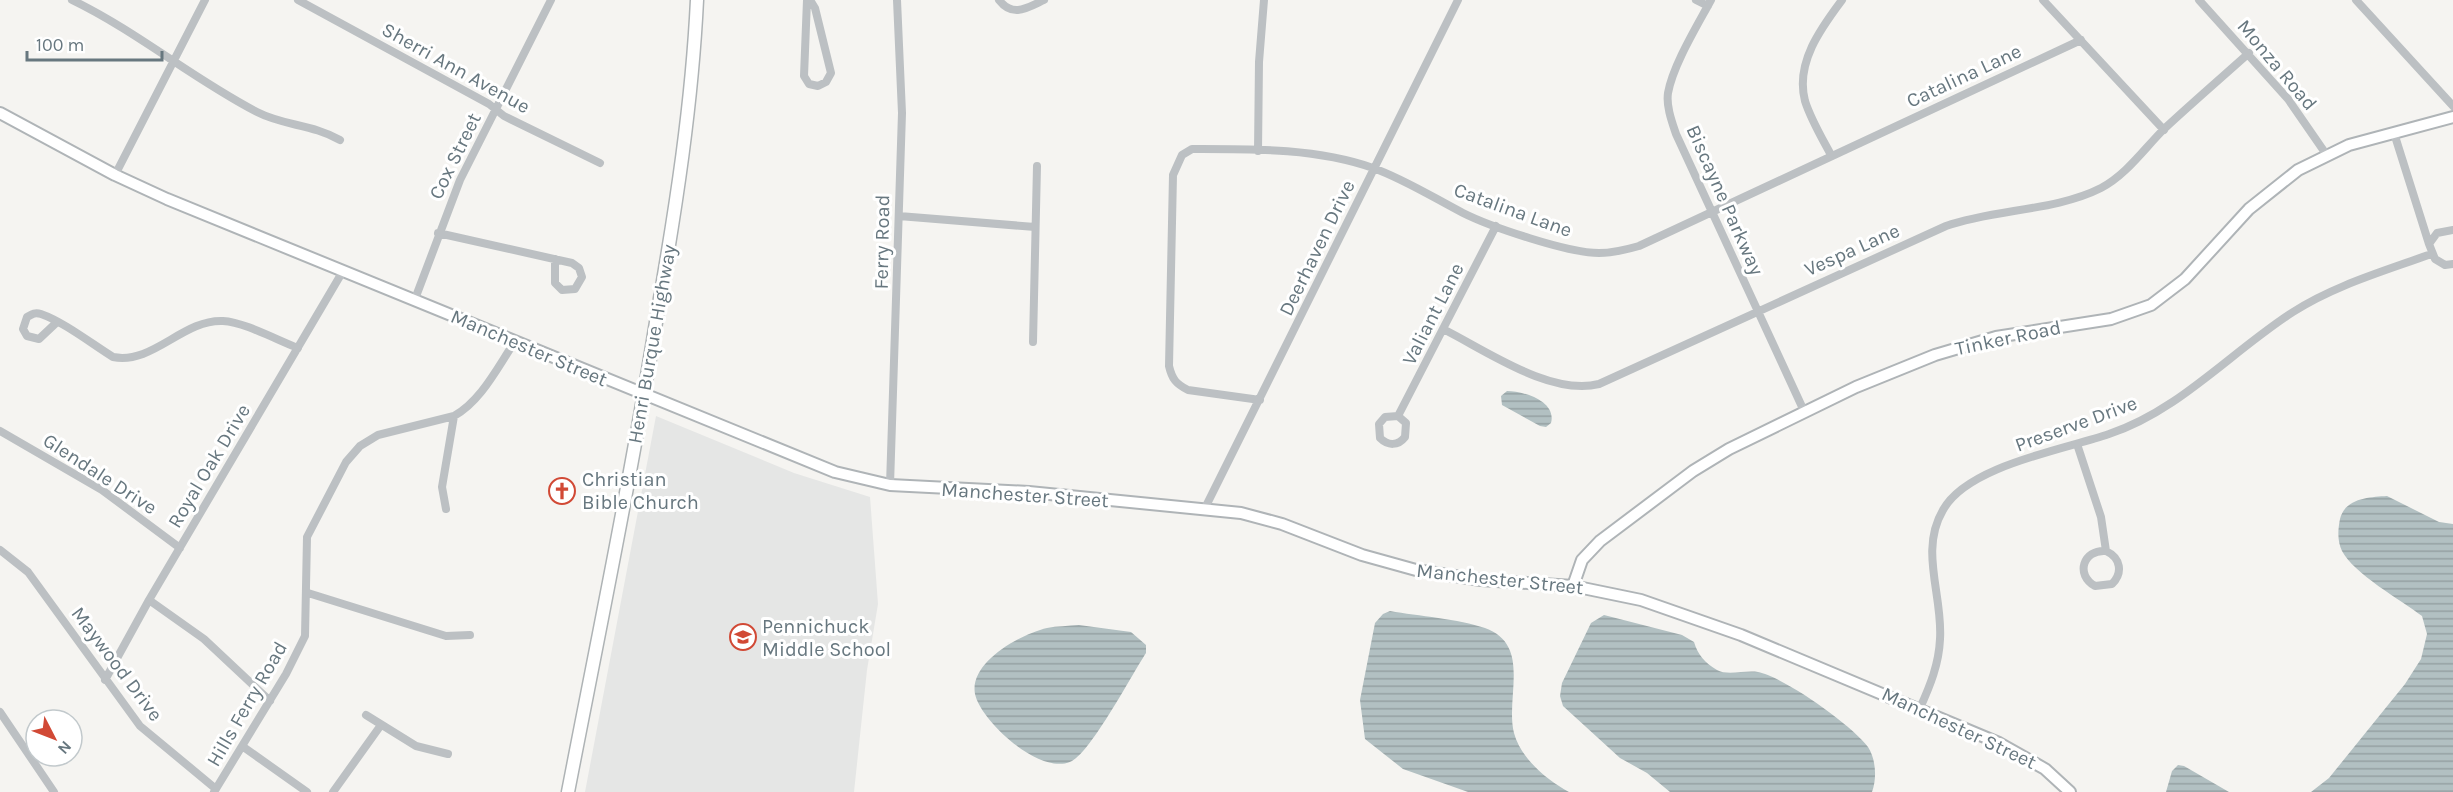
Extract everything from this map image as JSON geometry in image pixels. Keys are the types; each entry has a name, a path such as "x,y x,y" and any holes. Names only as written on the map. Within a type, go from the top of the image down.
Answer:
{"main road":[{"name":"Henri Burque Highway","path":"568,792 644,394 681,170 692,74 697,0"}],"street":[{"path":"72,0 123,28 259,113 318,129 340,140"},
{"path":"115,175 205,0"},
{"name":"Sherri Ann Avenue","path":"298,0 496,109 504,116 600,163"},
{"path":"809,0 815,8 831,73 826,82 818,86 809,84 804,76 809,0"},
{"name":"Ferry Road","path":"890,485 902,113 897,0"},
{"path":"999,0 1010,10 1016,11 1044,0"},
{"path":"1258,151 1259,62 1264,0"},
{"name":"Deerhaven Drive","path":"1204,510 1458,0"},
{"path":"1696,0 1709,3"},
{"path":"1831,155 1805,100 1803,80 1807,59 1815,40 1842,0"},
{"path":"2043,0 2164,130"},
{"name":"Monza Road","path":"2199,0 2289,99 2326,154"},
{"path":"2356,0 2453,106"},
{"name":"Cox Street","path":"415,299 438,233 460,180 547,1"},
{"name":"Biscayne Parkway","path":"1709,3 1674,74 1668,94 1676,134 1804,411"},
{"name":"Catalina Lane","path":"1260,400 1188,390 1178,385 1171,376 1169,366 1172,186 1176,164 1182,154 1192,149 1318,153 1375,168 1466,215 1496,226 1576,250 1618,252 1639,246 1711,210 2081,40"},
{"name":"Vespa Lane","path":"1443,329 1546,381 1578,388 1609,381 1946,226 1966,219 2071,198 2101,188 2126,168 2164,130 2249,53"},
{"name":"Manchester Street","path":"0,113 115,175 415,299 514,343 809,463 860,480 890,485 1029,492 1204,510 1267,519 1373,559 1424,572 1481,580 1573,586 1641,600 1681,613 1920,708 2018,752 2045,769 2070,792"},
{"name":"Tinker Road","path":"1573,586 1582,560 1600,542 1711,459 1804,411 1895,371 1965,345 2026,330 2111,319 2151,305 2185,279 2265,195 2298,170 2326,154 2359,141 2453,117"},
{"path":"2394,133 2431,254 2439,263 2453,264"},
{"path":"1033,342 1037,166"},
{"path":"899,216 1035,227"},
{"name":"Valiant Lane","path":"1398,416 1496,226"},
{"path":"2429,244 2437,233 2453,230"},
{"path":"438,233 555,259 572,263 579,268 582,277 575,289 566,291 555,283 555,259"},
{"name":"Preserve Drive","path":"1920,708 1933,675 1939,651 1940,614 1931,547 1943,509 1956,493 1982,475 2120,430 2148,417 2275,324 2312,301 2344,285 2431,254"},
{"name":"Royal Oak Drive","path":"105,680 149,600 343,271"},
{"path":"56,323 113,357 124,359 145,353 214,321 235,324 298,348"},
{"name":"Hills Ferry Road","path":"215,790 270,701 305,636 308,592 305,569 307,537 315,518 352,454 378,435 454,416 476,397 514,343"},
{"path":"446,509 441,487 454,416"},
{"name":"Glendale Drive","path":"0,431 102,490 180,548"},
{"path":"2077,444 2101,517 2106,551 2118,563 2118,574 2112,584 2095,586 2085,578 2083,566 2094,552 2106,551"},
{"name":"Maywood Drive","path":"0,550 28,572 140,726 215,790"},
{"path":"308,592 446,636 470,635"},
{"path":"149,600 204,639 270,701"},
{"path":"0,712 54,792"},
{"path":"366,715 416,746 448,754"},
{"path":"333,792 381,725"},
{"path":"242,746 307,792"}],"shaded area":[{"path":"1507,391 1530,395 1544,403 1549,409 1551,423 1546,427 1540,426 1502,405 1501,396"},
{"name":"Pennichuck Middle School","path":"656,416 794,473 870,497 878,604 867,670 854,792 585,792"},
{"path":"2387,496 2439,522 2453,524 2453,792 2311,792 2329,778 2405,684 2421,659 2427,634 2422,616 2357,569 2348,560 2339,543 2340,519 2347,507 2359,500"},
{"path":"1390,611 1463,622 1485,628 1499,636 1508,647 1512,659 1514,673 1512,719 1517,743 1536,768 1569,792 1468,792 1403,769 1365,739 1360,700 1375,623 1383,614"},
{"path":"1604,615 1682,635 1694,642 1702,658 1717,670 1726,673 1758,672 1784,683 1817,703 1848,727 1868,747 1875,769 1872,792 1670,792 1647,773 1620,758 1563,706 1560,696 1562,683 1591,623"},
{"path":"1079,625 1131,632 1146,645 1146,653 1090,743 1072,761 1059,764 1030,754 1000,732 980,706 975,694 975,682 988,661 1011,643 1047,628"},
{"path":"2178,765 2184,766 2229,792 2166,792 2172,771"}],"place":[{"name":"Christian Bible Church","path":"562,491"},
{"name":"Pennichuck Middle School","path":"743,637"}]}
